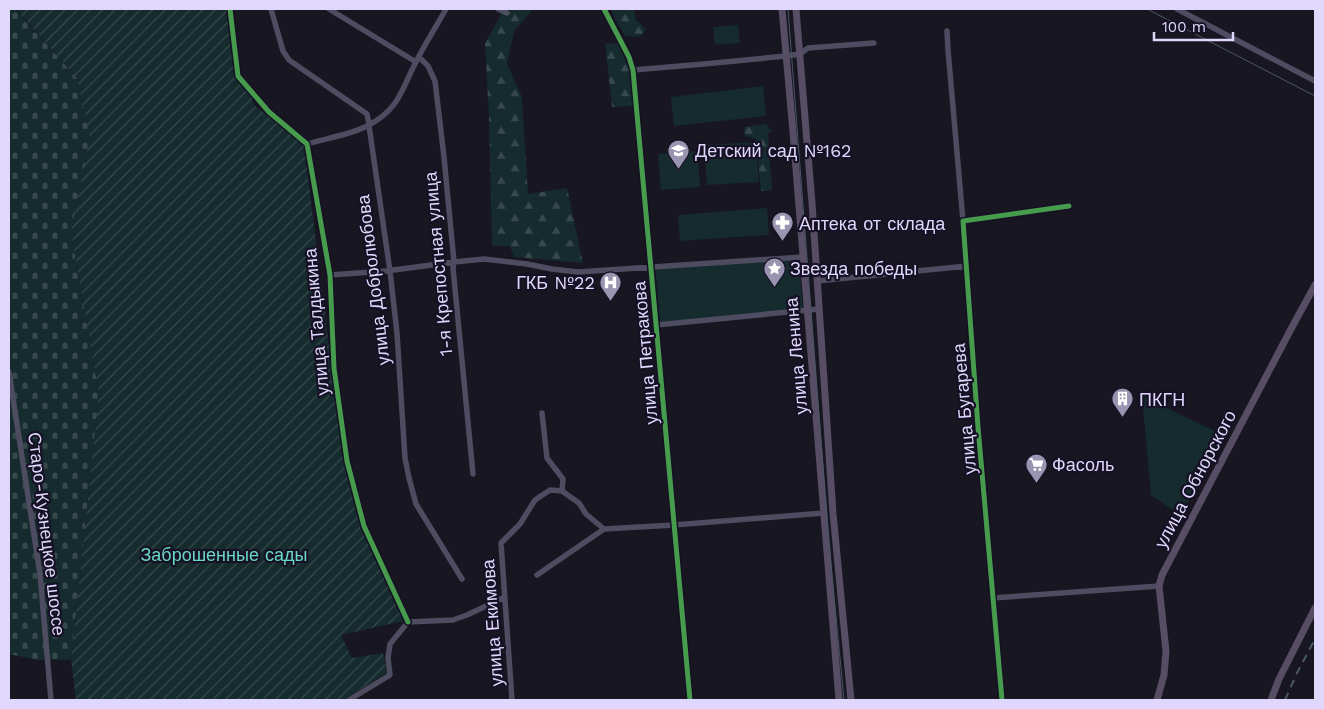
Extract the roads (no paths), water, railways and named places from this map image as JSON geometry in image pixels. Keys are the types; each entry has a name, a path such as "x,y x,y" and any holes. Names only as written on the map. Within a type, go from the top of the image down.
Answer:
{"main road":[{"name":"улица Ленина","path":"782,9 839,700"},
{"name":"улица Ленина","path":"796,9 833,510 851,700"},
{"name":"улица Обнорского","path":"1156,700 1164,675 1166,658 1159,586 1162,575 1315,285"},
{"path":"1271,700 1315,608"}],"street":[{"path":"230,9 238,76 268,112 307,144 351,132 368,125 389,111 400,97 417,60 446,9"},
{"name":"улица Добролюбова","path":"271,9 283,52 289,60 367,114 390,271 397,333 405,458 409,478 416,504 462,579"},
{"path":"329,9 417,60"},
{"path":"498,9 507,13"},
{"name":"улица Петракова","path":"604,9 629,57 633,70 690,700"},
{"path":"1177,9 1315,81"},
{"name":"улица Бугарева","path":"948,32 978,427 1002,700"},
{"path":"633,70 786,56 800,54 808,48 874,43"},
{"name":"1-я Крепостная улица","path":"417,60 428,66 435,82 445,166 473,474"},
{"name":"улица Талдыкина","path":"307,144 330,275 334,368 347,461 364,526 408,622"},
{"path":"963,221 1069,206"},
{"path":"330,275 390,271 484,259 578,272 803,257"},
{"path":"817,281 967,266"},
{"path":"656,325 819,308"},
{"name":"Старо-Кузнецкое шоссе","path":"9,372 40,574 51,700"},
{"path":"542,413 547,458 563,479 562,491 579,503 586,514 604,528"},
{"name":"улица Екимова","path":"512,700 501,543 520,524 535,500 550,490 562,491"},
{"path":"537,575 604,528 674,525 824,513"},
{"path":"993,598 1159,586"},
{"path":"348,700 390,675 388,658 390,644 408,622 453,620 505,597"}],"tram line":[{"path":"788,9 828,533 844,700"},
{"path":"1147,9 1315,96"}],"railway":[{"path":"1285,700 1315,639"}],"place":[{"name":"Детский сад №162","path":"679,169"},
{"name":"Аптека от склада","path":"783,242"},
{"name":"Звезда победы","path":"774,287"},
{"name":"ГКБ №22","path":"611,301"},
{"name":"ПКГН","path":"1123,418"},
{"name":"Фасоль","path":"1036,483"}],"park label":[{"name":"Заброшенные сады","path":"224,554"}]}
